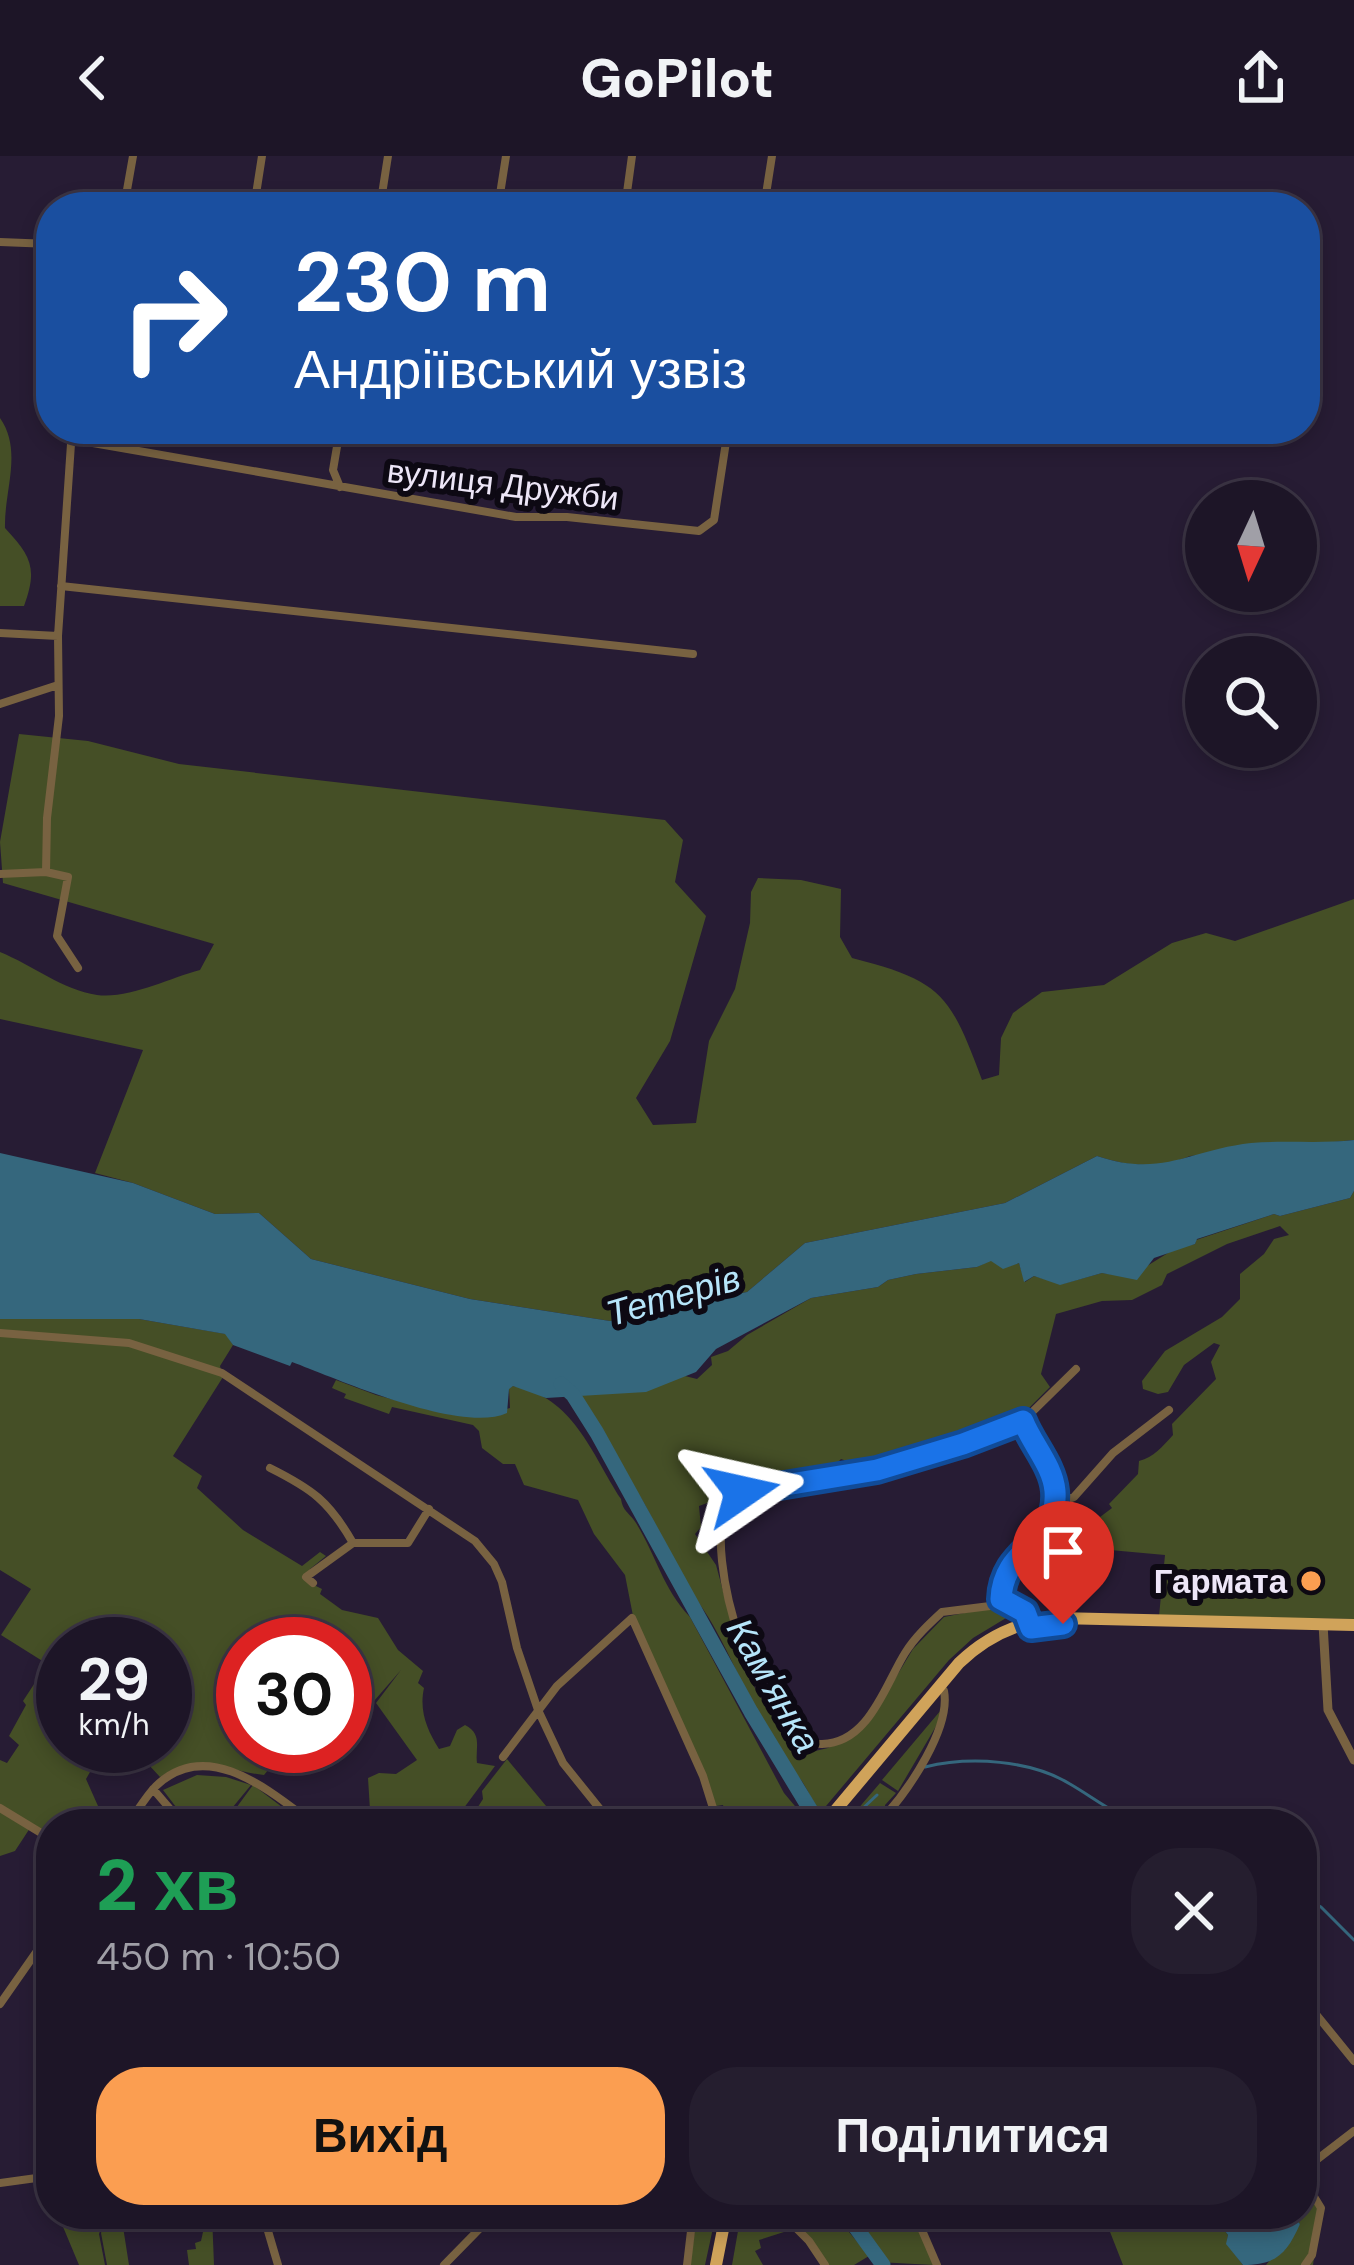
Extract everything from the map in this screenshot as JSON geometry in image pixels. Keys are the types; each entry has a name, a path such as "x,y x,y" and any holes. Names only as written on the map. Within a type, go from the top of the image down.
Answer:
{"main road":[{"path":"842,1809 959,1663 980,1645 1030,1625 1058,1618 1354,1628"},
{"path":"838,1809 981,1653 1030,1625"},
{"path":"719,2265 726,2229"}],"street":[{"path":"127,192 133,156"},
{"path":"256,192 262,156"},
{"path":"382,192 388,156"},
{"path":"500,192 506,156"},
{"path":"627,192 632,156"},
{"path":"766,192 772,156"},
{"path":"0,242 36,243"},
{"path":"46,872 46,818 57,748 58,636 71,444"},
{"name":"вулиця Дружби","path":"121,444 516,517 566,517 699,531 714,520 726,444"},
{"path":"337,444 333,470 341,488"},
{"path":"62,586 693,654"},
{"path":"0,633 58,636"},
{"path":"0,704 59,684"},
{"path":"0,874 46,872 68,877 56,935 77,968"},
{"path":"0,1333 100,1338 222,1373 475,1541 496,1568 538,1710 563,1763 600,1809"},
{"path":"1030,1625 1025,1612 1006,1604 942,1612 905,1653 867,1720 844,1736 818,1744 808,1742 776,1712 749,1669 728,1591 721,1533 728,1504 742,1492 877,1470 963,1444 1023,1421 1076,1369"},
{"path":"1054,1504 1074,1497 1113,1453 1168,1410"},
{"path":"1006,1604 1001,1591 1009,1565 1039,1540 1054,1504 1051,1476 1023,1421"},
{"path":"270,1468 317,1493 353,1543"},
{"path":"313,1583 306,1577 353,1543 408,1543 429,1509"},
{"path":"503,1757 593,1650 632,1618 713,1809"},
{"path":"1323,1627 1328,1710 1354,1760"},
{"path":"891,1809 903,1796 945,1714 944,1691"},
{"path":"139,1809 153,1789 174,1774 222,1768 253,1778 294,1809"},
{"path":"153,1789 170,1809"},
{"path":"0,1808 36,1830"},
{"path":"0,2005 36,1953"},
{"path":"1317,2015 1354,2061"},
{"path":"1317,2162 1354,2132"},
{"path":"0,2183 36,2178"},
{"path":"1305,2265 1312,2255 1321,2209 1317,2202"},
{"path":"267,2229 278,2265"},
{"path":"444,2265 479,2229"},
{"path":"687,2265 691,2229"},
{"path":"797,2229 825,2265"},
{"path":"921,2229 937,2265"}],"green space":[{"path":"0,418 11,457 5,528 26,555 31,572 24,606 0,606"},
{"path":"19,734 88,741 179,764 665,820 683,840 675,882 706,916 670,1041 636,1098 653,1125 696,1123 709,1041 735,989 750,923 751,892 758,878 801,880 841,889 840,937 852,958 906,975 939,995 961,1028 982,1080 999,1075 1001,1038 1013,1013 1042,992 1104,985 1172,943 1206,933 1235,941 1354,899 1354,1140 1190,1156 1155,1165 1097,1156 1005,1203 805,1243 747,1292 610,1321 470,1299 311,1259 259,1213 215,1214 95,1173 143,1050 0,1019 0,952 72,988 110,995 200,970 214,944 3,883 0,842"},
{"path":"1354,1191 1354,1619 1159,1616 1165,1555 1110,1550 1096,1520 1112,1508 1109,1504 1138,1474 1139,1461 1165,1444 1173,1435 1172,1424 1216,1379 1211,1362 1220,1345 1214,1343 1184,1365 1168,1392 1143,1389 1142,1381 1165,1351 1222,1317 1240,1299 1240,1274 1274,1239 1289,1235 1280,1226 1227,1244 1167,1274 1162,1285 1132,1300 1102,1301 1056,1314 1041,1374 1050,1387 1018,1419 992,1429 989,1423 959,1434 962,1442 870,1469 866,1461 841,1459 816,1475 699,1506 701,1527 695,1534 716,1565 745,1672 771,1714 802,1745 815,1751 867,1725 913,1649 944,1617 989,1608 1016,1612 973,1638 949,1660 824,1809 819,1809 761,1722 713,1625 677,1572 646,1506 613,1460 593,1414 575,1391 685,1376 697,1379 712,1365 711,1357 811,1298 878,1287 916,1274 977,1267 991,1260 1003,1268 1019,1263 1025,1282 1034,1276 1062,1284 1102,1273 1117,1275 1147,1266 1196,1240 1274,1214 1350,1198"},
{"path":"0,1319 139,1319 226,1334 233,1345 220,1366 223,1377 173,1456 202,1476 197,1488 243,1530 302,1566 320,1552 326,1556 310,1569 308,1582 342,1610 378,1618 398,1650 423,1671 418,1683 424,1688 423,1712 439,1749 450,1746 457,1730 465,1725 477,1742 477,1763 495,1766 463,1809 370,1809 368,1778 396,1774 417,1760 376,1703 401,1670 372,1700 372,1617 216,1617 216,1765 192,1764 192,1617 36,1617 36,1657 1,1635 31,1589 0,1570"},
{"path":"336,1380 376,1395 476,1417 510,1408 509,1388 513,1386 534,1392 566,1414 643,1535 784,1793 797,1809 716,1806 634,1621 625,1575 594,1534 578,1500 524,1485 515,1464 503,1464 482,1448 473,1425 392,1407 389,1414 344,1398 346,1394 332,1388"},
{"path":"36,1681 36,1773 89,1773 86,1779 99,1809 36,1809 36,1827 32,1825 15,1851 0,1856 0,1760 7,1763 19,1745 9,1736 26,1705 23,1701"},
{"path":"941,1710 942,1716 898,1791 882,1780"},
{"path":"507,1759 549,1809 477,1809 482,1791"},
{"path":"197,1775 251,1785 231,1809 178,1809 163,1790"},
{"path":"880,1783 896,1793 885,1809 858,1809"},
{"path":"253,1785 282,1807 280,1809 235,1809"},
{"path":"1317,2201 1321,2208 1313,2265 1266,2265 1296,2229 1317,2229"},
{"path":"64,2229 101,2229 105,2265 79,2265"},
{"path":"102,2229 123,2229 129,2265 107,2265"},
{"path":"204,2229 213,2229 214,2265 189,2265 187,2250 196,2249 195,2243 201,2241"},
{"path":"695,2229 713,2229 705,2265 690,2265"},
{"path":"738,2229 784,2229 759,2240 761,2248 755,2251 763,2265 732,2265"},
{"path":"802,2229 846,2229 869,2256 854,2265 827,2265"},
{"path":"861,2229 919,2229 934,2265 877,2262"},
{"path":"1109,2229 1223,2229 1227,2244 1243,2265 1123,2265"}],"water":[{"path":"1354,1140 1350,1198 1274,1214 1197,1239 1195,1244 1154,1258 1137,1280 1102,1273 1060,1285 1034,1276 1024,1282 1019,1263 1003,1269 991,1261 916,1274 878,1287 811,1298 716,1349 696,1372 646,1392 546,1398 513,1386 507,1413 487,1418 400,1402 233,1345 225,1334 139,1319 0,1319 0,1153 133,1183 215,1214 259,1213 311,1259 470,1299 610,1321 747,1292 805,1243 1005,1203 1097,1156 1158,1163 1251,1143"},
{"path":"1223,2229 1297,2229 1279,2255 1264,2263 1243,2265 1226,2244"}],"waterway":[{"name":"Кам'янка","path":"561,1384 597,1433 810,1809"},
{"path":"925,1767 980,1761 1019,1765 1054,1776 1110,1809"},
{"path":"862,1809 877,1795"},
{"path":"1317,1905 1354,1940"},
{"name":"Кам'янка","path":"857,2229 883,2265"}],"place":[{"name":"Гармата","path":"1311,1581"}],"route":[{"path":"742,1492 877,1470 1023,1421 1051,1476 1054,1504 1039,1540 1009,1565 1001,1599 1025,1612 1031,1628 1063,1624"}],"water label":[{"name":"Тетерів","path":"673,1295"}]}
